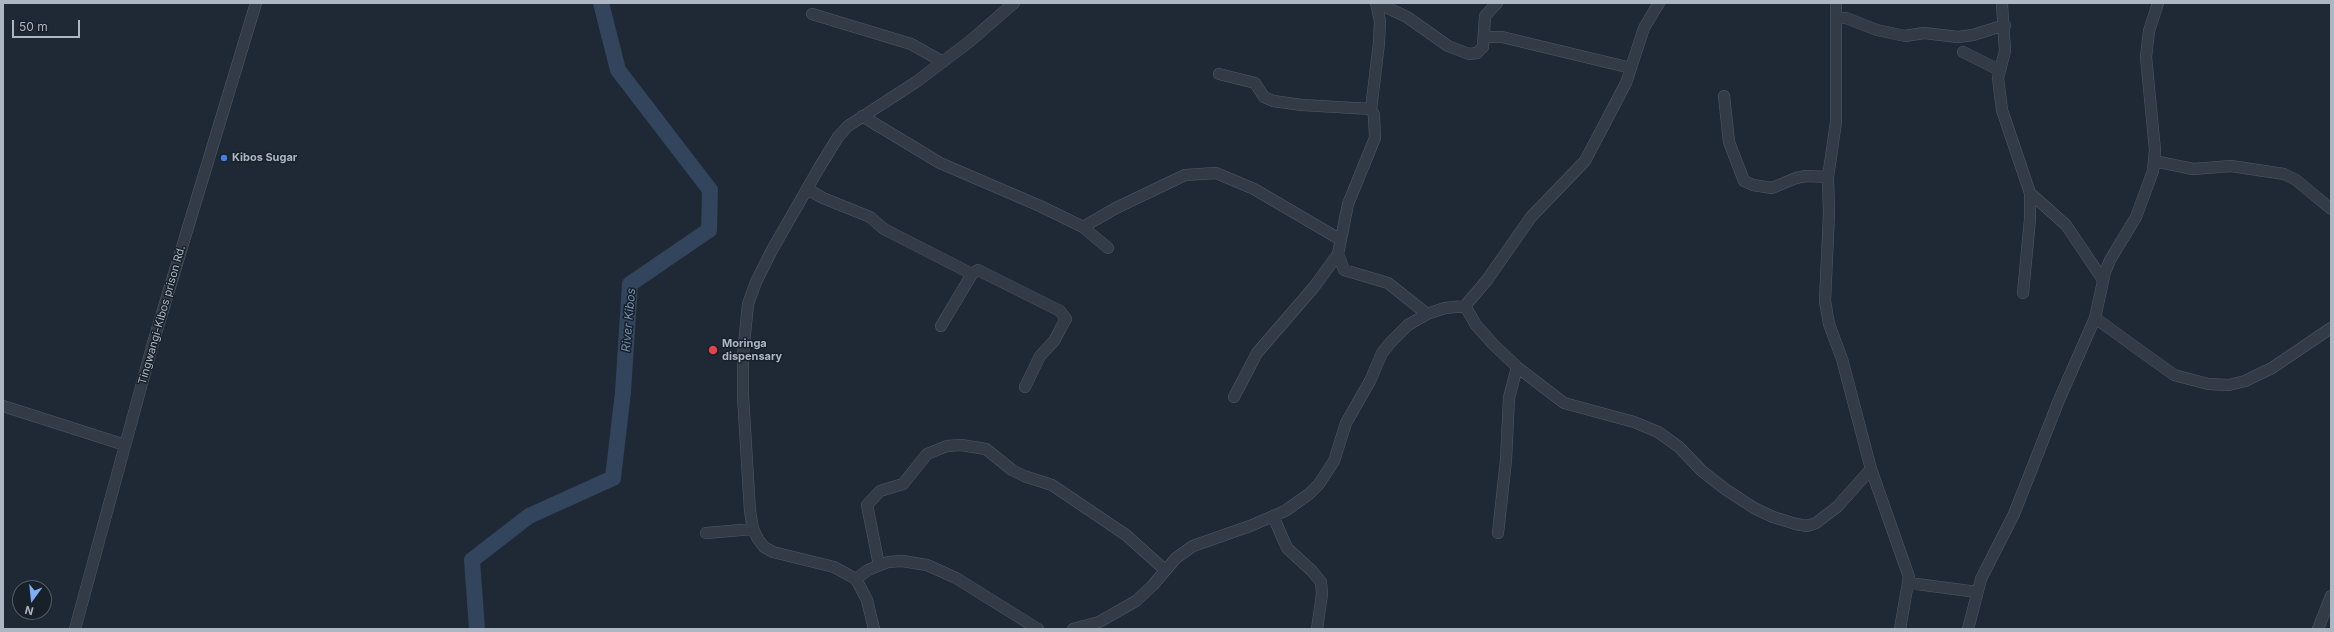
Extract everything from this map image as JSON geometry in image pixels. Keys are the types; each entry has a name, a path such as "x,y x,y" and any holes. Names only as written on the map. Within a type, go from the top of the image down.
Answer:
{"street":[{"name":"Tingwangi-Kibos prison Rd.","path":"75,629 153,343 256,3"},
{"path":"874,629 867,600 856,579 834,567 773,552 764,547 758,539 750,511 743,396 744,326 756,282 807,189 838,137 848,126 862,116 880,106 943,62 969,42 1014,3"},
{"path":"1377,3 1407,17 1448,46 1469,54 1477,53 1483,47 1486,16 1497,3"},
{"path":"1234,396 1257,353 1304,300 1338,254 1348,204 1375,138 1374,115 1371,109 1379,43 1380,21 1377,3"},
{"path":"1072,629 1099,622 1136,601 1176,558 1193,546 1250,526 1298,504 1319,484 1334,461 1346,423 1370,381 1382,353 1400,333 1427,314 1445,308 1465,306 1487,280 1531,216 1585,161 1632,68 1644,28 1659,3"},
{"path":"1836,3 1836,122 1828,177 1829,214 1826,301 1829,324 1842,359 1871,469 1908,572 1909,583 1900,629"},
{"path":"1968,629 1977,592 2014,514 2059,400 2095,318 2103,280 2110,260 2136,218 2147,193 2154,160 2153,110 2146,57 2149,31 2158,3"},
{"path":"2002,4 2005,25 2005,51 1999,70 2002,110 2030,193 2030,219 2023,293"},
{"path":"812,14 911,44 943,62"},
{"path":"1836,18 1846,18 1877,30 1905,36 1930,34 1958,38 2005,25"},
{"path":"1485,37 1502,37 1632,68"},
{"path":"1962,52 1999,70"},
{"path":"1219,74 1255,83 1264,97 1273,101 1302,105 1371,109"},
{"path":"1724,96 1729,142 1744,181 1759,187 1772,188 1796,178 1806,176 1828,177"},
{"path":"862,116 940,162 1083,227 1108,248"},
{"path":"2154,160 2193,169 2231,166 2284,174 2296,180 2331,210"},
{"path":"1083,227 1116,208 1184,175 1216,173 1254,189 1341,240"},
{"path":"807,189 823,198 870,217 884,229 972,274"},
{"path":"2030,193 2066,225 2103,280"},
{"path":"1338,254 1344,270 1388,284 1427,314"},
{"path":"941,326 972,274 978,270 1056,309 1064,316 1064,322 1054,341 1040,356 1025,387"},
{"path":"1465,306 1476,325 1516,367 1564,403 1634,422 1658,432 1679,447 1714,480 1754,508 1796,524 1807,526 1826,517 1871,469"},
{"path":"2095,318 2174,375 2191,381 2222,385 2246,381 2272,368 2331,328"},
{"path":"1498,533 1506,460 1509,398 1516,367"},
{"path":"3,406 126,445"},
{"path":"879,565 867,505 880,491 903,484 927,454 947,446 961,445 986,449 1012,470 1024,476 1052,485 1126,535 1165,570"},
{"path":"1273,516 1287,548 1312,571 1321,582 1322,594 1317,629"},
{"path":"706,533 754,529"},
{"path":"856,579 868,570 879,565 902,561 938,568 1038,629"},
{"path":"1909,583 1977,592"},
{"path":"2318,629 2331,596"}],"waterway":[{"name":"River Kibos","path":"477,629 472,560 529,516 613,478 623,392 630,284 709,230 710,190 618,70 601,3"}],"place":[{"name":"Kibos Sugar","path":"224,158"},
{"name":"Moringa dispensary","path":"713,350"}]}
